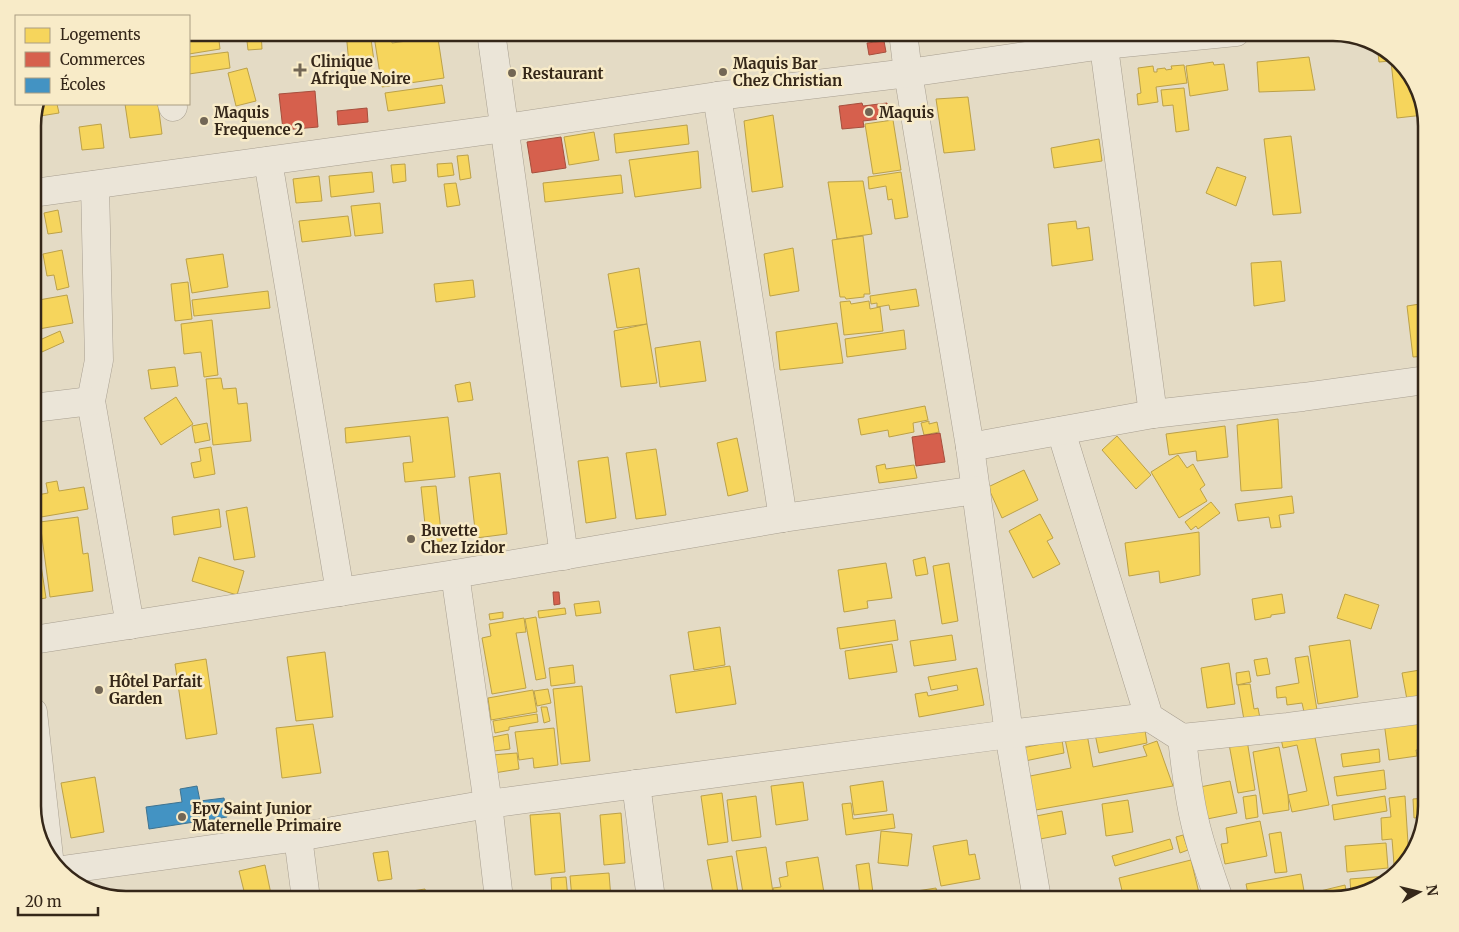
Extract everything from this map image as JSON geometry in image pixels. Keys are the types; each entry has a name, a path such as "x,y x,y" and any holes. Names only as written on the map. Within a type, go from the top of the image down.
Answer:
{"street":[{"path":"492,41 564,556"},
{"path":"904,41 970,447 1009,734 1035,891"},
{"path":"41,192 505,128 717,96 908,73 1092,41"},
{"path":"1103,41 1153,414"},
{"path":"717,96 783,518"},
{"path":"268,161 340,592"},
{"path":"95,185 99,360 91,401 130,625"},
{"path":"970,447 1153,414 1303,397 1418,381"},
{"path":"41,407 91,401"},
{"path":"1061,430 1149,717"},
{"path":"41,639 455,574 783,518 976,490"},
{"path":"455,574 488,804 498,891"},
{"path":"70,869 298,837 488,804 1149,717 1182,738 1288,727 1418,710"},
{"path":"1182,738 1188,788 1195,820 1216,891"},
{"path":"41,784 46,834"},
{"path":"636,784 650,891"},
{"path":"298,837 305,891"}],"building: Logements":[{"path":"190,41 219,41 220,49 190,54"},
{"path":"247,41 262,41 262,49 248,50"},
{"path":"347,41 371,41 374,61 349,64"},
{"path":"375,41 392,41 392,43 438,41 444,78 382,87"},
{"path":"228,52 230,68 190,74 190,57"},
{"path":"1378,55 1388,61 1379,62"},
{"path":"1309,57 1315,90 1259,92 1257,62"},
{"path":"1213,62 1214,65 1224,64 1228,90 1190,96 1186,66"},
{"path":"1391,64 1409,89 1417,116 1397,118"},
{"path":"1184,65 1187,83 1156,87 1158,102 1138,105 1137,94 1141,93 1138,68 1153,66 1154,72 1157,72 1157,69 1165,68 1166,70 1172,69 1171,66"},
{"path":"247,68 256,101 236,106 228,73"},
{"path":"442,85 445,103 388,111 385,93"},
{"path":"1184,88 1189,130 1176,132 1173,105 1163,106 1161,90"},
{"path":"968,97 975,150 944,153 936,99"},
{"path":"45,105 57,105 59,113 42,116"},
{"path":"125,105 158,105 162,134 130,138"},
{"path":"773,115 783,187 752,192 744,121"},
{"path":"893,120 901,170 873,174 865,124"},
{"path":"101,124 104,148 82,150 79,127"},
{"path":"687,125 689,144 616,153 614,134"},
{"path":"594,132 599,160 569,165 564,137"},
{"path":"1291,136 1301,213 1273,215 1264,139"},
{"path":"1099,139 1102,161 1054,168 1051,148"},
{"path":"698,151 701,188 635,197 629,160"},
{"path":"468,155 471,178 460,180 457,156"},
{"path":"452,163 454,175 438,177 437,164"},
{"path":"405,164 406,181 393,183 391,165"},
{"path":"1217,167 1246,177 1236,206 1206,193"},
{"path":"372,172 374,192 331,197 329,176"},
{"path":"901,172 908,217 895,219 892,199 888,200 886,186 869,189 868,177"},
{"path":"621,175 623,193 545,202 543,183"},
{"path":"319,176 322,201 296,203 293,179"},
{"path":"863,181 872,234 837,239 828,182"},
{"path":"456,183 460,205 447,207 444,184"},
{"path":"380,203 383,233 355,236 351,206"},
{"path":"58,210 62,232 48,234 44,213"},
{"path":"348,216 351,236 302,242 299,221"},
{"path":"1076,221 1077,229 1089,227 1093,260 1052,266 1048,224"},
{"path":"863,236 870,294 864,294 864,297 846,299 845,297 840,297 832,240"},
{"path":"793,248 799,291 770,296 764,254"},
{"path":"62,250 69,287 57,290 54,275 47,276 43,254"},
{"path":"223,254 228,287 192,293 186,259"},
{"path":"1281,261 1285,301 1254,306 1251,263"},
{"path":"639,268 647,324 617,328 608,274"},
{"path":"473,280 475,297 436,302 434,284"},
{"path":"188,282 192,319 175,321 171,284"},
{"path":"916,289 919,306 890,310 889,305 877,307 877,303 871,304 870,296"},
{"path":"268,291 270,308 194,316 192,300"},
{"path":"67,295 73,323 41,329 41,300"},
{"path":"850,301 851,304 869,301 870,309 880,307 883,331 844,335 840,302"},
{"path":"1418,304 1418,357 1413,357 1407,306"},
{"path":"212,320 218,375 204,377 201,352 184,354 181,324"},
{"path":"837,323 843,363 780,370 776,332"},
{"path":"647,324 657,383 621,387 614,331"},
{"path":"904,330 906,349 847,357 845,339"},
{"path":"60,331 64,342 41,352 41,339"},
{"path":"700,341 706,381 660,387 655,348"},
{"path":"175,367 178,386 151,389 148,370"},
{"path":"221,378 223,389 236,388 238,404 247,403 251,441 213,445 206,379"},
{"path":"470,382 473,400 458,402 455,385"},
{"path":"176,397 193,424 161,445 144,418"},
{"path":"925,406 928,420 913,423 914,432 889,437 888,430 861,435 858,419"},
{"path":"448,417 455,477 405,482 403,463 413,462 410,436 346,443 345,428"},
{"path":"1278,419 1282,488 1241,491 1237,425"},
{"path":"929,421 929,424 937,422 939,432 924,435 921,423"},
{"path":"207,423 210,440 195,443 192,426"},
{"path":"1225,426 1228,457 1197,461 1196,451 1169,455 1166,434"},
{"path":"1117,436 1151,475 1136,489 1102,450"},
{"path":"737,438 748,491 728,496 717,443"},
{"path":"211,447 215,474 194,478 191,463 201,461 199,449"},
{"path":"656,449 666,515 636,519 626,453"},
{"path":"1178,455 1187,468 1193,464 1205,485 1200,489 1207,501 1179,518 1151,472"},
{"path":"608,457 616,518 586,523 578,461"},
{"path":"885,464 886,469 914,465 917,478 879,483 876,466"},
{"path":"1024,470 1038,500 1002,518 988,487"},
{"path":"500,473 507,534 476,538 469,477"},
{"path":"57,481 59,491 84,487 88,509 41,517 41,494 48,493 46,483"},
{"path":"436,486 442,541 427,543 421,487"},
{"path":"1292,496 1294,513 1279,515 1281,527 1271,528 1269,517 1238,521 1235,504"},
{"path":"1211,502 1220,513 1198,529 1196,526 1191,530 1185,522"},
{"path":"247,507 255,557 234,560 226,511"},
{"path":"219,509 221,527 174,535 172,517"},
{"path":"1040,514 1053,538 1047,541 1060,564 1033,578 1009,531"},
{"path":"78,517 83,554 88,553 93,591 50,597 41,522"},
{"path":"1199,532 1200,575 1160,583 1159,571 1129,576 1125,543"},
{"path":"199,557 244,571 237,595 192,581"},
{"path":"925,557 928,574 916,576 913,560"},
{"path":"886,563 892,598 867,601 868,608 844,612 838,570"},
{"path":"949,563 958,621 942,624 933,566"},
{"path":"41,565 46,598 41,599"},
{"path":"1282,594 1285,613 1255,620 1252,599"},
{"path":"1345,594 1379,605 1371,629 1337,618"},
{"path":"599,601 601,613 576,616 574,604"},
{"path":"565,608 566,614 539,618 538,611"},
{"path":"503,612 503,618 490,620 489,614"},
{"path":"536,617 546,678 536,680 525,619"},
{"path":"524,618 526,632 516,633 526,688 492,694 482,638 491,636 489,624"},
{"path":"895,620 898,640 840,649 837,628"},
{"path":"720,627 725,665 694,670 688,632"},
{"path":"952,635 956,660 914,666 910,641"},
{"path":"1350,640 1358,697 1318,704 1309,646"},
{"path":"892,644 897,672 849,679 845,651"},
{"path":"325,652 333,717 296,721 287,657"},
{"path":"1308,656 1317,710 1304,712 1302,703 1287,705 1286,697 1277,698 1276,687 1299,683 1295,658"},
{"path":"1267,658 1270,674 1257,676 1254,660"},
{"path":"206,659 217,734 186,739 175,664"},
{"path":"1229,663 1235,704 1207,708 1201,668"},
{"path":"573,665 575,683 551,686 549,668"},
{"path":"730,666 736,704 676,713 670,675"},
{"path":"977,668 984,705 919,717 915,694 927,692 928,696 958,690 957,685 931,690 928,677"},
{"path":"1418,670 1418,703 1408,705 1402,673"},
{"path":"1249,671 1251,682 1237,685 1236,673"},
{"path":"1250,684 1254,709 1258,708 1260,718 1244,720 1238,685"},
{"path":"582,686 590,761 561,764 553,689"},
{"path":"548,689 551,703 537,706 534,691"},
{"path":"533,690 537,712 491,720 488,698"},
{"path":"541,707 547,707 550,721 544,723"},
{"path":"537,714 538,722 509,727 509,730 495,733 493,721"},
{"path":"1418,717 1417,756 1389,760 1384,722"},
{"path":"313,724 321,773 282,778 276,728"},
{"path":"1144,724 1147,743 1099,753 1095,734"},
{"path":"554,728 558,765 534,768 533,758 519,760 515,732"},
{"path":"1313,728 1329,805 1292,812 1288,795 1307,791 1297,745 1283,748 1280,734"},
{"path":"508,734 510,749 494,751 493,737"},
{"path":"1087,734 1093,767 1147,756 1143,746 1157,741 1173,786 1030,811 1025,777 1071,768 1065,739"},
{"path":"1062,740 1064,753 1020,762 1017,749"},
{"path":"1247,740 1255,790 1238,793 1229,744"},
{"path":"1279,747 1289,810 1263,814 1253,752"},
{"path":"1379,749 1380,762 1343,767 1341,754"},
{"path":"517,753 519,769 494,773 492,755"},
{"path":"1384,770 1386,789 1337,796 1334,777"},
{"path":"95,777 104,832 71,838 61,783"},
{"path":"883,781 887,811 854,815 850,786"},
{"path":"1230,781 1237,813 1202,820 1195,788"},
{"path":"803,782 808,820 776,825 771,786"},
{"path":"722,793 728,842 708,845 701,796"},
{"path":"1256,795 1258,817 1246,819 1243,797"},
{"path":"756,796 761,837 732,841 727,800"},
{"path":"1385,796 1387,811 1334,820 1332,805"},
{"path":"1405,796 1408,845 1394,864 1392,839 1382,840 1381,818 1391,817 1389,798"},
{"path":"1413,799 1418,799 1417,818 1414,818"},
{"path":"1128,800 1133,832 1106,836 1102,804"},
{"path":"851,803 853,819 893,814 895,828 846,835 842,804"},
{"path":"1062,811 1066,834 1035,840 1031,817"},
{"path":"560,813 565,872 535,875 530,815"},
{"path":"621,813 625,863 604,865 600,815"},
{"path":"1260,821 1267,856 1225,864 1221,844 1228,843 1226,828"},
{"path":"881,831 912,834 908,866 878,863"},
{"path":"1281,832 1287,872 1275,873 1269,834"},
{"path":"1183,835 1188,850 1180,853 1176,837"},
{"path":"1170,839 1173,849 1115,866 1112,856"},
{"path":"967,840 969,855 975,854 980,879 941,886 933,846"},
{"path":"1386,843 1388,868 1347,872 1345,846"},
{"path":"766,847 773,891 743,891 736,851"},
{"path":"388,851 392,879 378,881 373,853"},
{"path":"732,856 738,891 713,891 707,860"},
{"path":"818,857 824,891 774,891 773,888 781,887 779,878 788,876 786,862"},
{"path":"1191,860 1199,891 1122,891 1119,878"},
{"path":"869,863 873,891 859,891 856,865"},
{"path":"265,865 270,891 244,891 239,871"},
{"path":"609,873 610,891 571,891 570,876"},
{"path":"1301,874 1304,891 1247,891 1246,884"},
{"path":"566,877 567,891 552,891 551,878"},
{"path":"1379,877 1351,889 1350,879"},
{"path":"1345,885 1346,890 1333,891 1320,891"},
{"path":"936,888 937,891 917,891"}],"building: Commerces":[{"path":"884,41 886,52 869,55 867,43"},
{"path":"315,91 318,127 283,130 279,94"},
{"path":"862,103 863,106 887,103 889,118 863,121 864,127 842,129 839,106"},
{"path":"367,108 368,122 338,125 337,111"},
{"path":"561,137 566,168 532,173 527,142"},
{"path":"940,433 945,462 916,466 912,437"},
{"path":"553,592 559,592 560,604 554,605"}],"building: Écoles":[{"path":"197,786 200,801 224,798 227,817 149,829 146,807 182,802 180,789"}],"place":[{"name":"Clinique Afrique Noire","path":"300,70"},
{"name":"Maquis Bar Chez Christian","path":"723,72"},
{"name":"Restaurant","path":"512,73"},
{"name":"Maquis","path":"869,112"},
{"name":"Maquis Frequence 2","path":"204,121"},
{"name":"Buvette Chez Izidor","path":"411,539"},
{"name":"Hôtel Parfait Garden","path":"99,690"},
{"name":"Epv Saint Junior Maternelle Primaire","path":"182,817"}]}
